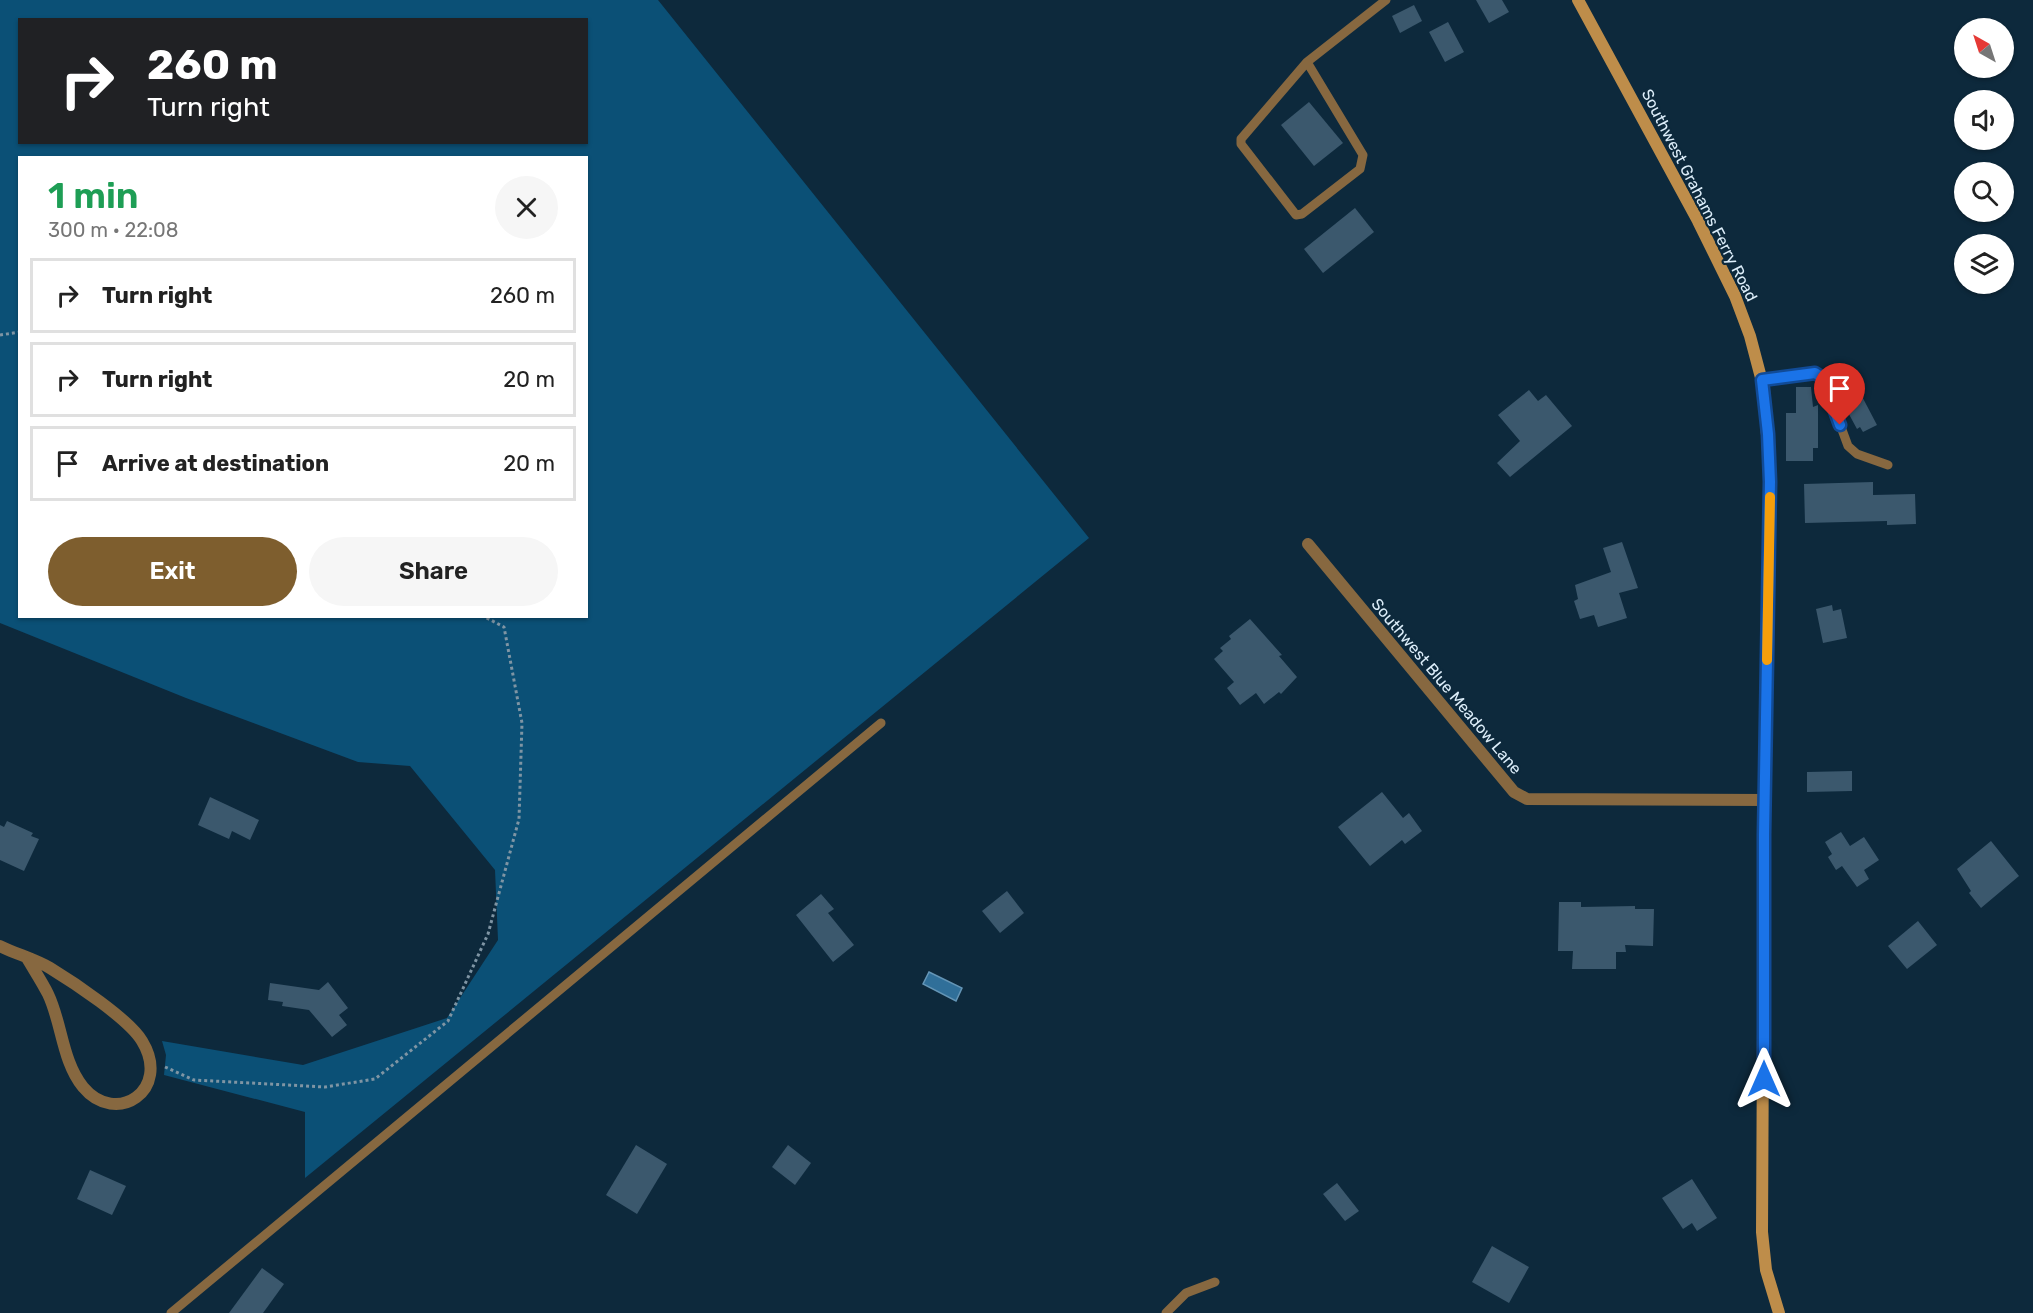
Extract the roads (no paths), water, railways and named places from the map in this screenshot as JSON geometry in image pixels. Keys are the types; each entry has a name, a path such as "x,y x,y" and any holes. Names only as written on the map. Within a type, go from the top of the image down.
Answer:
{"main road":[{"name":"Southwest Grahams Ferry Road","path":"1578,0 1716,255 1744,317 1762,380 1770,482 1762,1232 1767,1276 1779,1313"}],"street":[{"name":"Southwest Blue Meadow Lane","path":"1308,544 1503,781 1521,796 1527,799 1765,800"},
{"path":"0,946 48,967 124,1022 143,1041 150,1060 151,1078 146,1089 128,1102 108,1104 91,1094 76,1077 48,994 27,958"}],"lane":[{"path":"1307,62 1363,155 1363,160 1360,169 1302,214 1296,215 1240,144 1241,139 1307,62 1386,0"},
{"path":"1762,380 1815,373 1823,378 1848,446 1857,454 1888,465"},
{"path":"171,1313 880,723"},
{"path":"1166,1313 1186,1293 1215,1282"}]}
